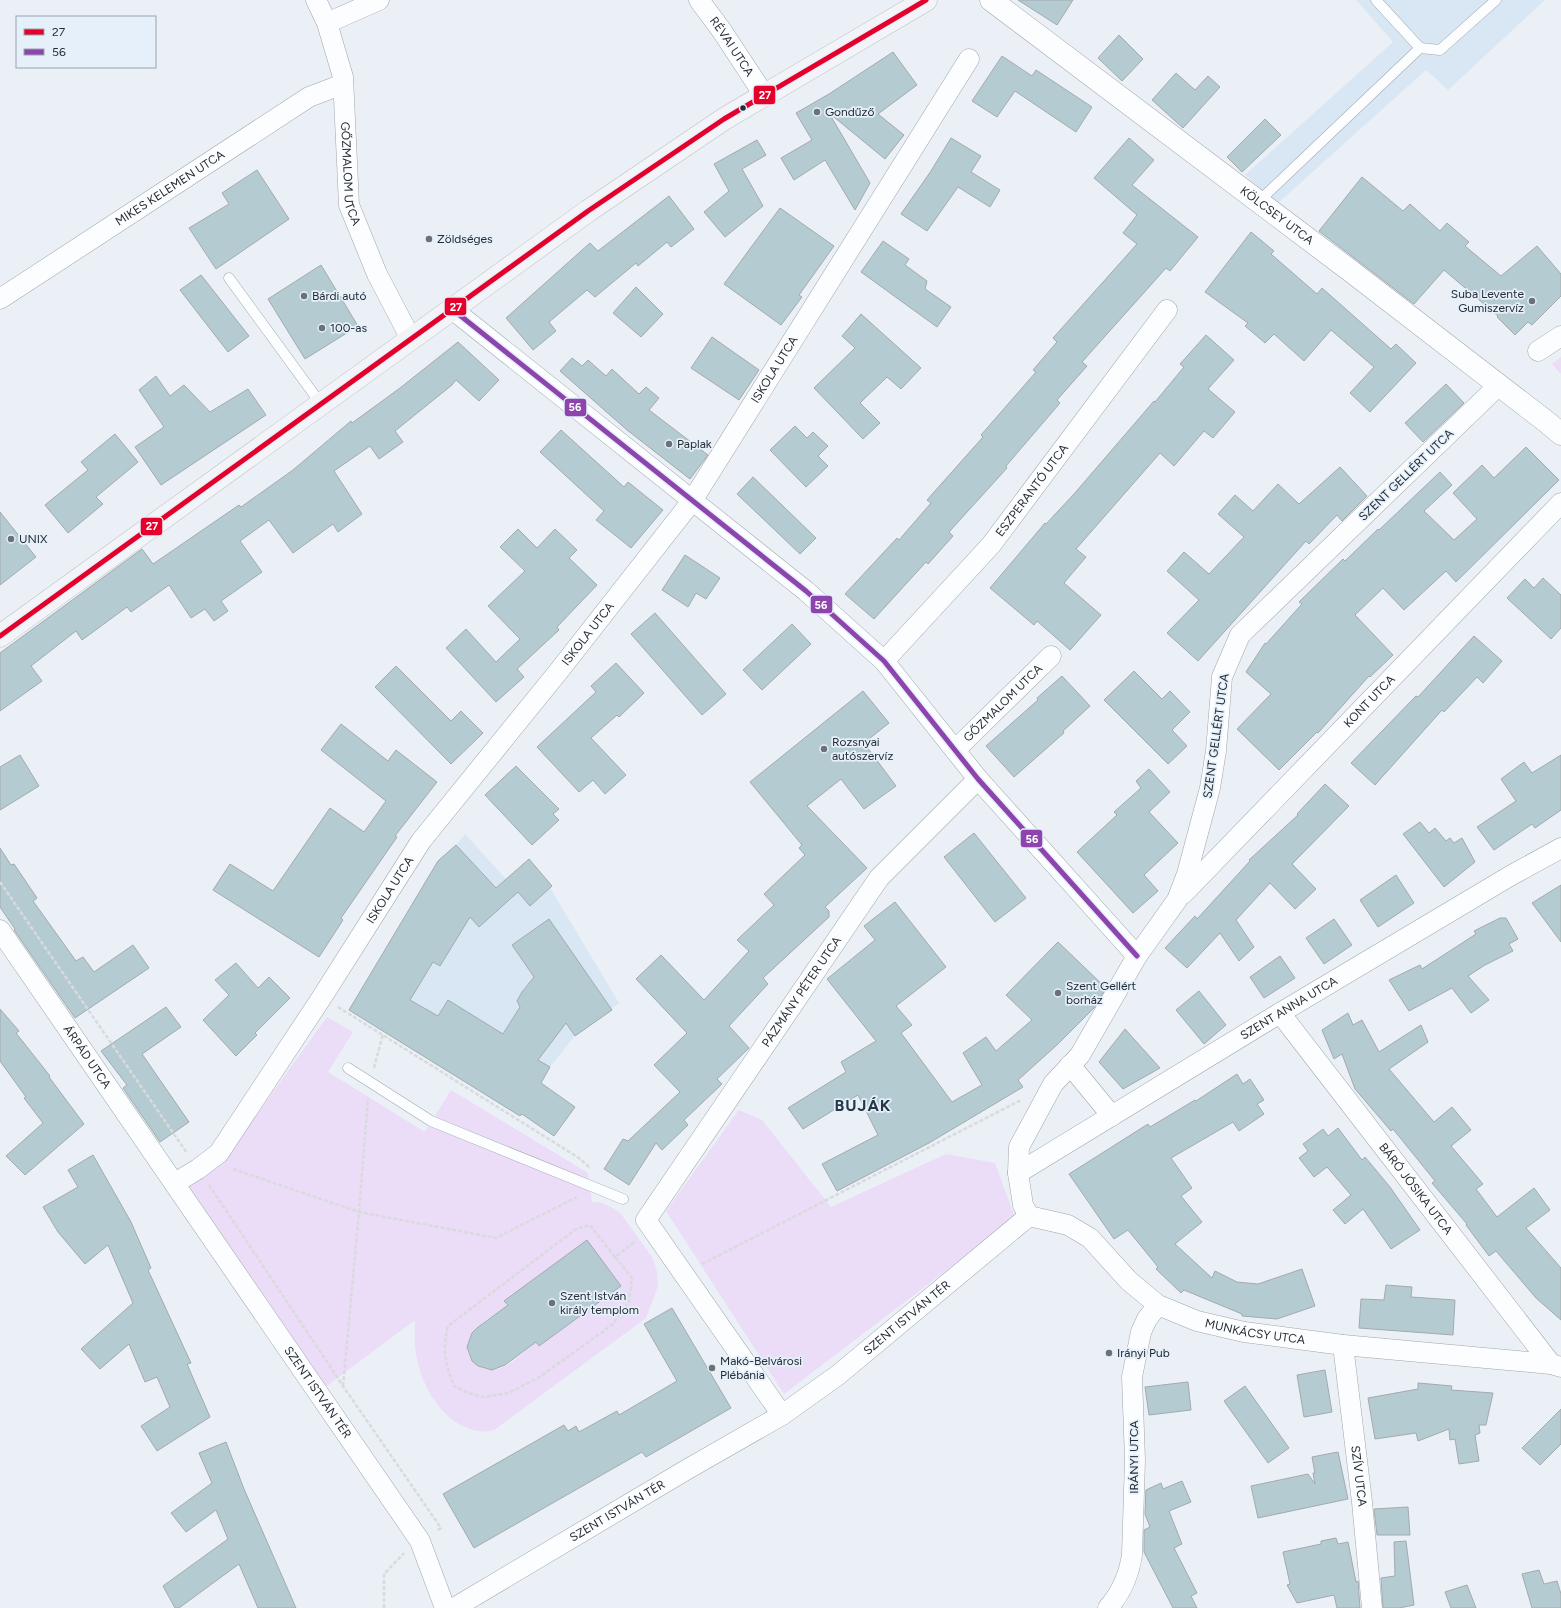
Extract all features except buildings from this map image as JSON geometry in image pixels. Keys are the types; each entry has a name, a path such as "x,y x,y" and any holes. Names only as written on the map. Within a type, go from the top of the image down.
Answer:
{"main road":[{"path":"0,636 588,210 724,119 926,0"},
{"name":"KÖLCSEY UTCA","path":"991,0 1499,385 1561,434"}],"street":[{"name":"GŐZMALOM UTCA","path":"316,0 327,23 343,77 349,205 377,274 411,339"},
{"path":"327,23 379,0"},
{"name":"RÉVAI UTCA","path":"699,0 722,31 764,95"},
{"name":"ISKOLA UTCA","path":"175,1183 219,1153 322,997 421,841 558,672 692,501 969,59"},
{"name":"MIKES KELEMEN UTCA","path":"0,299 309,97 343,84"},
{"name":"GŐZMALOM UTCA","path":"452,309 806,591 884,661 978,779 1137,956"},
{"name":"ESZPERANTÓ UTCA","path":"884,661 991,545 1167,310"},
{"path":"1538,351 1561,336"},
{"name":"SZENT GELLÉRT UTCA","path":"1018,1173 1018,1147 1053,1084 1080,1055 1137,956 1177,900 1187,874 1210,788 1216,751 1222,677 1240,634 1499,385"},
{"name":"KONT UTCA","path":"1177,900 1561,503"},
{"name":"GŐZMALOM UTCA","path":"955,750 1051,656"},
{"name":"PÁZMÁNY PÉTER UTCA","path":"649,1225 879,878 978,779"},
{"name":"SZENT ANNA UTCA","path":"1018,1173 1280,1013 1510,876 1561,848"},
{"name":"ÁRPÁD UTCA","path":"0,930 175,1183"},
{"name":"BÁRÓ JÓSIKA UTCA","path":"1280,1013 1556,1366"},
{"path":"1070,1065 1112,1116"},
{"path":"1018,1173 1023,1205 1029,1216"},
{"name":"SZENT ISTVÁN TÉR","path":"175,1183 420,1541 445,1608"},
{"name":"SZENT ISTVÁN TÉR","path":"454,1608 679,1474 782,1415 838,1376 1029,1216"},
{"name":"MUNKÁCSY UTCA","path":"1029,1216 1068,1225 1090,1238 1129,1281 1158,1305 1197,1321 1244,1332 1343,1345 1556,1366"},
{"path":"649,1225 782,1415"},
{"name":"IRÁNYI UTCA","path":"1108,1608 1121,1591 1127,1580 1132,1555 1135,1460 1132,1377 1141,1332 1147,1319 1158,1305"},
{"name":"SZÍV UTCA","path":"1343,1345 1362,1502 1372,1608"}],"lane":[{"path":"1376,0 1420,48 1440,50 1496,0"},
{"path":"1258,202 1420,48"},
{"path":"229,278 321,404"},
{"path":"348,1068 432,1121 623,1198"}],"path":[{"path":"322,997 579,1158 595,1173"},
{"path":"343,1386 368,1096 383,1034"},
{"path":"683,1273 1025,1098"},
{"path":"209,1161 359,1212 496,1238 584,1194"},
{"path":"590,1225 615,1257 632,1278 629,1302 612,1325 538,1378 508,1393 484,1397 466,1392 454,1386 445,1362 445,1340 448,1326 576,1229 590,1225"},
{"path":"615,1257 649,1225"}],"shaded area":[{"path":"1356,0 1545,0 1448,90 1426,70 1277,204 1245,175 1393,42"},
{"path":"1561,357 1561,374 1552,364"},
{"path":"465,834 506,879 521,866 543,876 619,1003 575,1036 550,1067 520,1116 349,1010 438,861 456,845"},
{"path":"327,1017 353,1032 328,1072 425,1132 451,1090 588,1173 592,1202 602,1203 621,1214 652,1257 657,1271 658,1286 646,1318 494,1430 481,1431 466,1428 445,1413 436,1402 429,1391 419,1366 415,1345 415,1320 324,1388 186,1188 224,1160","holes":["587,1240 621,1286 539,1346 536,1342 504,1367 496,1370 483,1368 478,1366 469,1355 467,1346 470,1338 483,1323 508,1305 505,1301"]},
{"path":"739,1110 762,1120 831,1207 946,1154 995,1163 1015,1218 784,1394 666,1211"}],"transit line":[{"name":"27","path":"0,636 588,211 724,119 926,0"},
{"name":"56","path":"452,309 806,591 884,661 978,779 1137,956"}],"place":[{"name":"Gondűző","path":"817,112"},
{"name":"Zöldséges","path":"429,239"},
{"name":"Bárdi autó","path":"304,296"},
{"name":"Suba Levente Gumiszervíz","path":"1532,301"},
{"name":"100-as","path":"322,328"},
{"name":"Paplak","path":"669,444"},
{"name":"UNIX","path":"11,539"},
{"name":"Rozsnyai autószervíz","path":"824,749"},
{"name":"Szent Gellért borház","path":"1058,993"},
{"name":"Szent István király templom","path":"552,1303"},
{"name":"Irányi Pub","path":"1109,1353"},
{"name":"Makó-Belvárosi Plébánia","path":"712,1368"}],"district":[{"name":"BUJÁK","path":"863,1105"}]}
